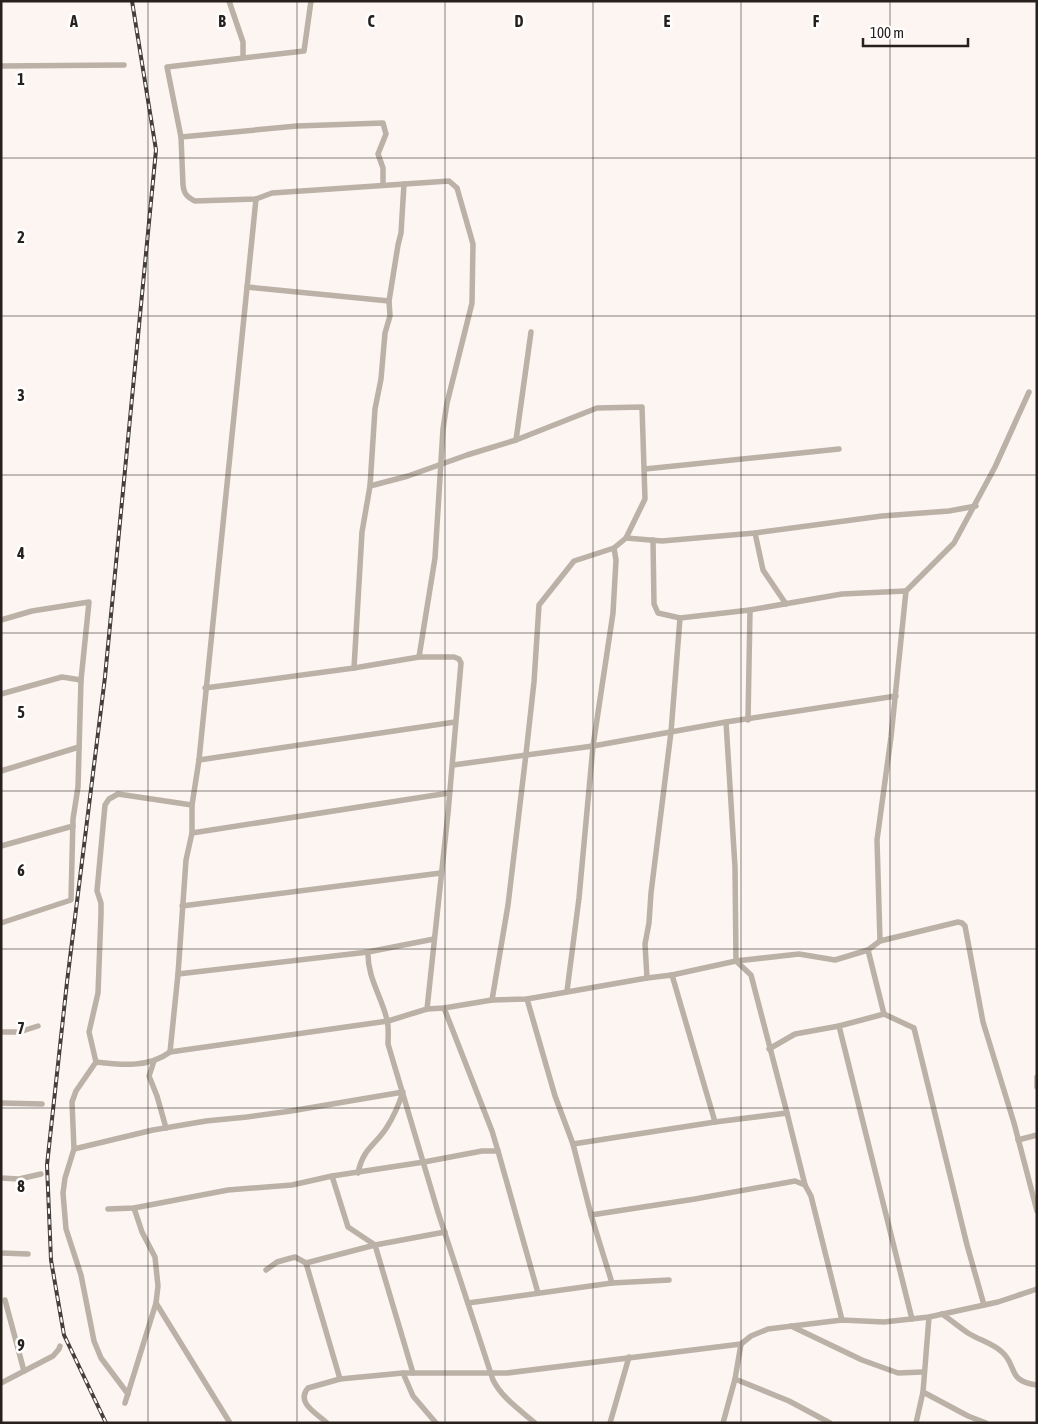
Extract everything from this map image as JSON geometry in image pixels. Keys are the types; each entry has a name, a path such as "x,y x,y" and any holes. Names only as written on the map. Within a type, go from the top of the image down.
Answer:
{"street":[{"path":"229,1 243,42 244,57"},
{"path":"311,1 304,52 166,66 182,137 184,192 188,198 195,201 256,199 272,193 383,184 449,181 456,188 473,244 472,303 447,403 443,430 436,558 419,657"},
{"path":"1,66 124,65"},
{"path":"182,137 296,126 383,123 386,134 378,154 383,168 383,184"},
{"path":"354,668 362,532 370,486 376,409 381,380 385,334 390,316 389,301 401,233 404,184"},
{"path":"170,1052 186,860 192,833 192,805 199,760 256,199"},
{"path":"247,287 389,301"},
{"path":"516,440 531,332"},
{"path":"880,940 877,840 896,696 906,591 954,543 976,506 995,468 1029,392"},
{"path":"370,486 408,476 516,440 597,408 642,407 645,499 626,538 614,548 574,561 539,605 534,682 526,754 508,905 492,1000"},
{"path":"645,469 839,449"},
{"path":"626,538 662,541 755,533 882,516 949,511 976,506"},
{"path":"755,533 763,570 786,604"},
{"path":"653,540 654,604 658,613 680,618 750,610 842,594 906,591"},
{"path":"567,991 579,898 593,746 614,613 616,560 614,548"},
{"path":"1,620 32,611 88,602 81,680 78,787 73,826 71,900 1,923"},
{"path":"748,720 750,610"},
{"path":"647,978 645,944 671,732 680,618"},
{"path":"205,688 354,668 419,657 454,657 459,659 461,663 453,766 428,1009"},
{"path":"1,694 62,677 81,680"},
{"path":"453,766 526,754 593,746 726,722 896,696"},
{"path":"199,760 455,722"},
{"path":"726,722 735,867 736,961 751,975 842,1320"},
{"path":"1,771 79,747"},
{"path":"192,833 449,793"},
{"path":"128,1394 100,1358 94,1341 81,1275 66,1229 63,1193 65,1178 74,1149 71,1110 76,1092 96,1062 89,1032 98,993 101,903 97,891 105,805 108,799 118,794 192,805"},
{"path":"1,846 73,826"},
{"path":"182,906 441,873"},
{"path":"96,1062 122,1065 154,1061 170,1052 388,1021 428,1009 492,1000 527,999 672,975 736,961 799,954 835,960 868,950 880,940 958,922 966,926 983,1022 1037,1211"},
{"path":"178,974 368,952 434,939"},
{"path":"868,950 884,1014"},
{"path":"368,952 373,984 388,1021 388,1044 490,1372 498,1389 535,1423"},
{"path":"672,975 715,1122"},
{"path":"527,999 555,1096 573,1144 591,1215 612,1283"},
{"path":"444,1008 492,1131 538,1293"},
{"path":"769,1048 794,1034 838,1026 884,1014 914,1028 967,1245 984,1305"},
{"path":"1,1032 19,1032 38,1026"},
{"path":"838,1026 912,1319"},
{"path":"154,1061 149,1076 158,1096 166,1128"},
{"path":"1037,1077 1037,1087"},
{"path":"74,1149 206,1120 291,1111 403,1092"},
{"path":"358,1173 366,1150 386,1129 403,1092"},
{"path":"1,1103 42,1104"},
{"path":"573,1144 715,1122 787,1114"},
{"path":"1018,1140 1037,1134"},
{"path":"108,1209 134,1208 228,1190 292,1186 332,1176 482,1151 498,1151"},
{"path":"1,1178 19,1180 41,1174"},
{"path":"332,1176 348,1226 375,1245 413,1373"},
{"path":"591,1215 794,1181 805,1185"},
{"path":"125,1403 156,1303 158,1286 155,1257 142,1232 134,1208"},
{"path":"266,1270 278,1262 295,1257 306,1263 375,1245 445,1232"},
{"path":"1,1253 28,1254"},
{"path":"306,1263 340,1379"},
{"path":"468,1303 612,1283 669,1280"},
{"path":"327,1423 308,1406 304,1397 305,1392 308,1388 340,1379 403,1373 507,1372 741,1344 751,1336 768,1330 842,1320 884,1322 929,1318 998,1302 1037,1289"},
{"path":"5,1300 24,1371"},
{"path":"156,1303 230,1423"},
{"path":"942,1314 969,1334 990,1343 1004,1353 1013,1372 1020,1380 1037,1385"},
{"path":"916,1423 922,1392 929,1318"},
{"path":"791,1326 862,1360 898,1373 924,1372"},
{"path":"723,1423 741,1344"},
{"path":"1,1383 53,1356 60,1346"},
{"path":"610,1423 629,1358"},
{"path":"403,1373 413,1396 436,1423"},
{"path":"734,1379 789,1400 830,1423"},
{"path":"922,1392 968,1416 986,1423"}],"railway":[{"path":"106,1423 64,1335 51,1260 47,1165 67,982 105,677 156,150 132,1"}]}
